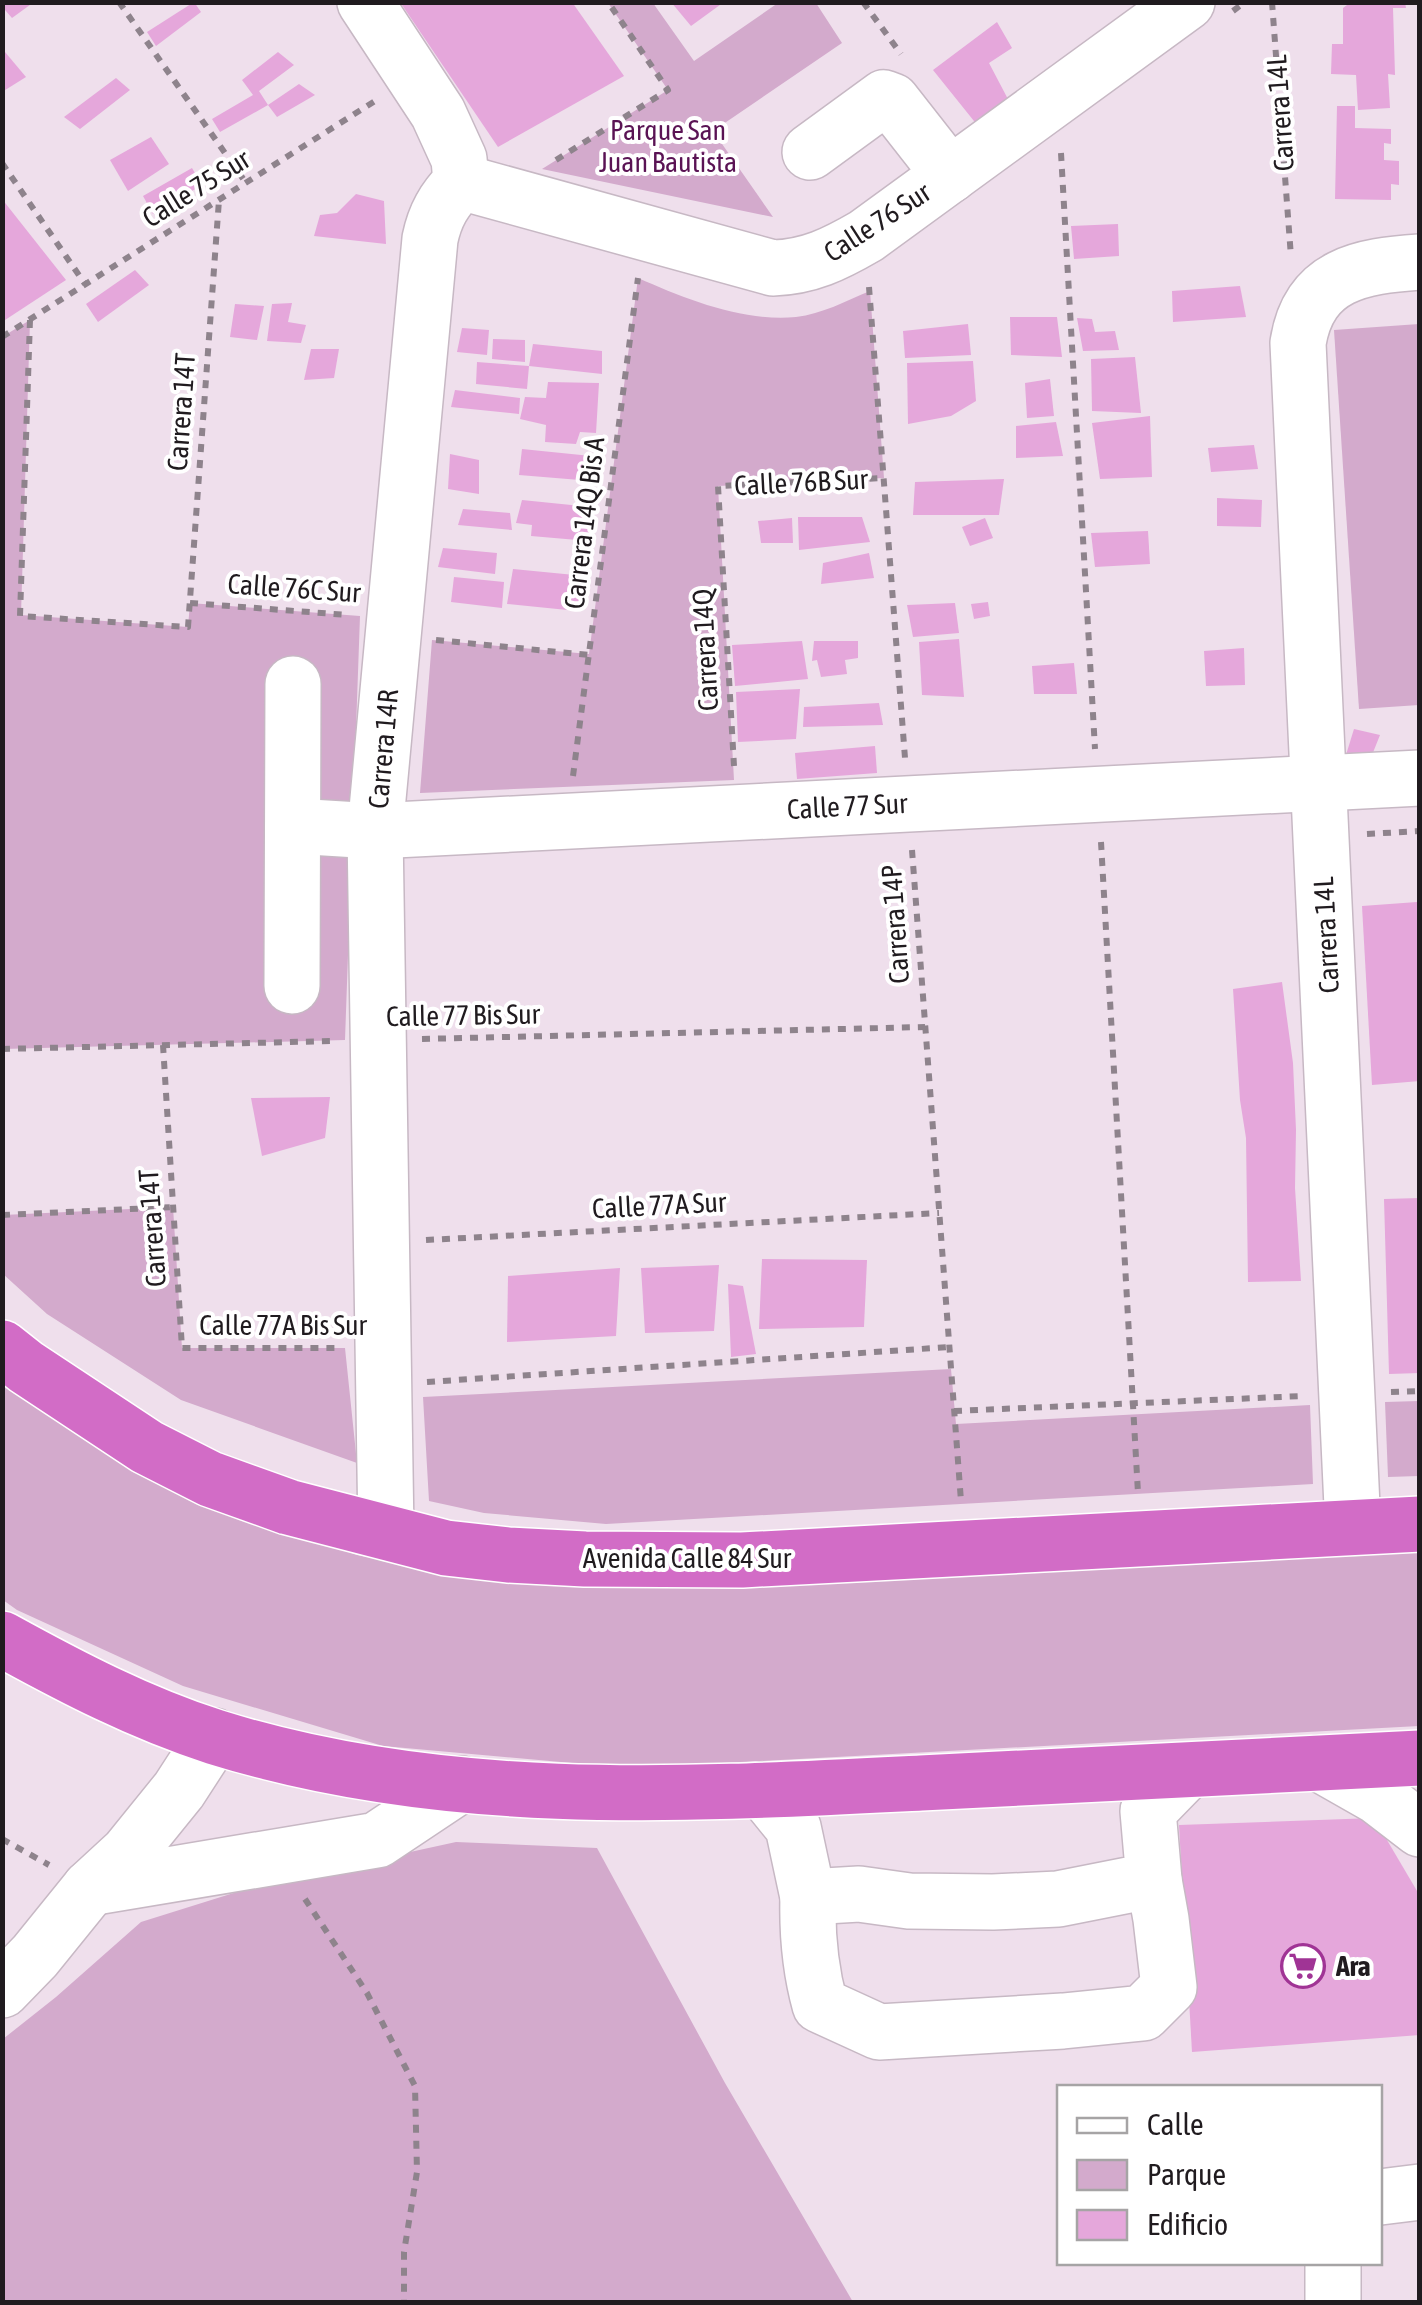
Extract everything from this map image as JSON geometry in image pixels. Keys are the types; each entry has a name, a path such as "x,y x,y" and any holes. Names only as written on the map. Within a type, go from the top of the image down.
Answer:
{"highway":[{"name":"Avenida Calle 84 Sur","path":"2,1348 147,1447 210,1478 288,1507 446,1548 492,1554 603,1560 742,1560 1420,1524"},
{"path":"2,1639 135,1707 214,1736 294,1758 511,1791 636,1794 763,1790 1420,1758"}],"street":[{"path":"365,2 438,112 459,159 482,187"},
{"name":"Calle 76 Sur","path":"482,187 773,268 794,268 834,255 866,236 950,174 1209,8"},
{"path":"810,152 884,98 892,101 950,174"},
{"name":"Carrera 14R","path":"386,1533 375,831 430,239 435,216 446,198 482,187"},
{"path":"1308,281 1366,267 1420,262"},
{"name":"Carrera 14L","path":"1308,281 1306,316 1298,343 1354,1528"},
{"path":"292,986 294,684"},
{"name":"Calle 77 Sur","path":"293,826 375,831 1420,778"},
{"path":"2,1990 90,1888 128,1854 179,1790 214,1736"},
{"path":"1319,1763 1377,1796 1420,1829"},
{"path":"763,1790 793,1827 808,1897 812,1975 820,2004 879,2032 1142,2013 1169,1987 1148,1811 1188,1770"},
{"path":"90,1888 377,1840 460,1784"},
{"path":"808,1897 860,1894 909,1901 993,1902 1058,1899 1154,1880"},
{"path":"1382,2198 1420,2192"},
{"path":"1333,2265 1333,2302"}],"path":[{"path":"118,2 246,183"},
{"path":"482,187 668,90 608,2"},
{"path":"1209,8 1245,2"},
{"name":"Carrera 14L","path":"1272,2 1308,281"},
{"name":"Calle 75 Sur","path":"2,337 414,76"},
{"path":"2,163 86,284"},
{"name":"Carrera 14T","path":"30,320 20,616 188,628 219,200"},
{"name":"Carrera 14Q Bis A","path":"568,820 644,232"},
{"name":"Carrera 14P","path":"866,236 964,1549"},
{"name":"Calle 76B Sur","path":"718,486 884,478"},
{"name":"Carrera 14Q","path":"718,486 736,812"},
{"name":"Calle 76C Sur","path":"190,603 589,655"},
{"name":"Calle 77 Bis Sur","path":"2,1049 925,1027"},
{"name":"Carrera 14T","path":"163,1045 182,1348"},
{"path":"2,1215 173,1207"},
{"name":"Calle 77A Sur","path":"382,1242 939,1212"},
{"path":"454,1380 950,1347"},
{"name":"Calle 77A Bis Sur","path":"182,1348 384,1348"},
{"path":"954,1411 1420,1391"},
{"path":"277,1856 368,1992 414,2086 416,2172 404,2252 404,2302"}],"green space":[{"name":"Parque San Juan Bautista","path":"608,3 653,3 694,61 778,3 816,3 842,43 713,131 773,217 542,169 668,90"},
{"path":"638,278 715,307 776,318 815,313 870,291 884,478 718,486 734,780 420,793 432,640 589,654"},
{"path":"30,320 21,615 188,627 190,603 360,616 345,1040 3,1049 2,337"},
{"path":"1419,324 1419,705 1359,709 1334,330"},
{"path":"173,1207 182,1348 345,1348 357,1463 181,1400 47,1314 3,1274 3,1215"},
{"path":"951,1369 956,1424 1310,1405 1313,1484 606,1524 484,1513 429,1501 423,1397"},
{"path":"2,1384 161,1486 357,1555 502,1582 1419,1550 1419,1726 628,1768 383,1746 183,1686 3,1600"},
{"path":"1419,1401 1419,1476 1388,1477 1385,1402"},
{"path":"456,1842 597,1848 725,2083 853,2302 3,2302 3,2039 141,1922 259,1885"}],"building":[{"path":"2,2 34,2 12,18 5,10 2,13"},
{"path":"194,2 201,12 156,46 147,32"},
{"path":"400,2 572,2 624,76 498,147"},
{"path":"671,2 724,2 691,26"},
{"path":"1351,2 1405,2 1406,8 1393,8 1395,75 1388,74 1390,108 1358,110 1356,75 1331,74 1332,44 1343,44 1343,8"},
{"path":"997,22 1012,48 989,63 1010,103 978,126 933,70"},
{"path":"278,52 294,65 259,91 268,105 220,132 212,119 253,95 242,80"},
{"path":"2,53 26,77 2,92"},
{"path":"116,78 130,90 80,129 64,117"},
{"path":"299,84 315,95 277,117 268,105"},
{"path":"1337,106 1355,106 1355,128 1391,129 1391,144 1384,143 1384,160 1399,161 1399,185 1391,184 1391,200 1335,199"},
{"path":"151,137 169,164 128,191 110,160"},
{"path":"192,168 202,185 153,214 143,196"},
{"path":"356,194 384,201 386,244 314,236 320,215 337,213"},
{"path":"2,199 66,280 2,322"},
{"path":"1118,224 1119,256 1074,259 1071,226"},
{"path":"135,270 149,285 98,322 86,304"},
{"path":"1240,286 1246,317 1173,322 1172,291"},
{"path":"292,303 288,322 306,325 301,343 267,341 272,304"},
{"path":"235,304 264,306 257,340 230,337"},
{"path":"1010,317 1057,317 1062,357 1011,355"},
{"path":"1077,318 1092,319 1095,332 1115,331 1119,350 1083,351"},
{"path":"968,324 971,355 905,358 903,331"},
{"path":"462,328 489,330 487,355 457,352"},
{"path":"493,339 525,340 525,362 492,359"},
{"path":"533,344 602,351 602,374 529,366"},
{"path":"311,349 339,349 334,378 304,380"},
{"path":"1135,357 1141,413 1092,411 1091,359"},
{"path":"973,361 976,401 951,416 908,424 907,363"},
{"path":"477,362 529,366 527,389 476,384"},
{"path":"1050,379 1054,416 1027,418 1025,383"},
{"path":"548,382 599,383 596,433 580,432 576,444 545,442 546,425 520,419 525,397 546,398"},
{"path":"455,390 520,398 519,414 451,407"},
{"path":"1150,416 1152,477 1100,479 1092,423"},
{"path":"1056,422 1063,456 1016,458 1016,426"},
{"path":"1254,445 1258,469 1211,472 1208,448"},
{"path":"522,449 591,456 592,481 519,475"},
{"path":"450,454 479,460 479,494 448,489"},
{"path":"1004,479 999,515 913,515 915,482"},
{"path":"1217,498 1262,500 1261,527 1217,526"},
{"path":"522,500 591,507 589,541 531,536 532,525 516,523"},
{"path":"463,509 510,513 512,530 458,525"},
{"path":"798,517 862,517 870,542 799,550"},
{"path":"792,518 793,543 761,543 758,521"},
{"path":"985,518 993,538 970,546 962,527"},
{"path":"1148,531 1150,564 1095,567 1091,533"},
{"path":"443,548 497,553 495,574 438,567"},
{"path":"869,553 874,578 821,584 823,563"},
{"path":"513,569 585,576 577,611 507,604"},
{"path":"454,577 504,582 502,608 451,602"},
{"path":"988,602 990,616 974,619 971,604"},
{"path":"955,603 959,633 913,637 907,605"},
{"path":"959,639 964,697 922,695 919,642"},
{"path":"802,641 808,679 735,686 732,645"},
{"path":"814,641 858,641 858,658 845,660 847,674 821,677 817,660 812,661"},
{"path":"1244,648 1245,685 1206,686 1204,651"},
{"path":"1074,663 1077,694 1034,694 1032,666"},
{"path":"800,689 796,739 738,742 736,692"},
{"path":"879,703 883,725 803,727 804,707"},
{"path":"1354,729 1380,735 1364,775 1341,771"},
{"path":"875,746 877,773 797,779 795,753"},
{"path":"1417,902 1420,1081 1372,1085 1362,906"},
{"path":"1282,982 1293,1063 1301,1281 1248,1282 1246,1138 1233,989"},
{"path":"330,1097 325,1138 262,1156 251,1098"},
{"path":"1420,1198 1420,1373 1389,1374 1384,1199"},
{"path":"762,1259 867,1260 864,1327 759,1329"},
{"path":"719,1265 714,1331 645,1333 641,1268"},
{"path":"620,1268 616,1336 507,1342 508,1276"},
{"path":"728,1284 743,1286 756,1354 731,1357"},
{"name":"Ara","path":"1374,1818 1420,1896 1420,2035 1192,2052 1179,1825"}],"place":[{"name":"Ara","path":"1303,1966"}]}
